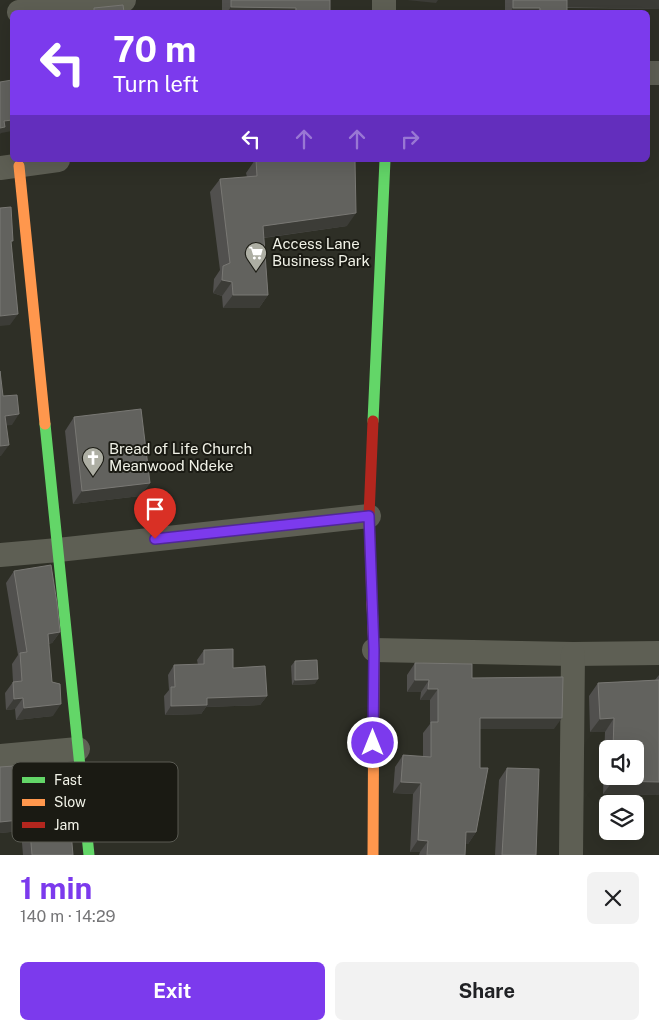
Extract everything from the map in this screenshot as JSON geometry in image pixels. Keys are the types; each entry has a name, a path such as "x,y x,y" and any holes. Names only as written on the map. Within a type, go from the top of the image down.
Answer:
{"street":[{"path":"36,10 124,0"},
{"path":"38,162 9,167 58,550 79,762"},
{"path":"373,855 374,650 369,516 385,162"},
{"path":"0,555 369,516"},
{"path":"374,650 573,654 659,653"},
{"path":"571,855 573,654"},
{"path":"0,756 78,749"},
{"path":"89,842 90,855"}],"building":[{"path":"231,0 330,0 330,10 231,7"},
{"path":"513,0 567,0 567,10 513,8"},
{"path":"123,5 124,10 94,10 94,8"},
{"path":"10,80 10,120 4,121 5,127 0,128 0,82"},
{"path":"256,162 355,162 356,213 263,226 268,295 233,295 232,282 222,280 223,266 230,263 220,179 257,176"},
{"path":"11,207 13,241 11,241 18,314 0,316 0,208"},
{"path":"0,371 3,396 17,395 19,414 5,416 9,445 0,446"},
{"path":"141,409 150,483 82,491 74,417"},
{"path":"51,565 60,632 48,634 52,682 60,684 61,704 24,708 23,698 14,699 13,682 22,681 20,653 27,652 14,571"},
{"path":"233,649 233,668 265,666 267,696 207,698 207,705 171,706 171,687 175,687 174,665 204,664 204,650"},
{"path":"317,660 318,679 295,680 295,661"},
{"path":"415,663 472,664 472,678 563,677 562,718 480,718 480,768 488,768 476,832 466,832 465,855 427,855 428,841 418,840 421,783 401,782 403,755 431,757 431,722 438,722 438,689 428,689 429,680 415,680"},
{"path":"659,680 659,782 644,782 644,740 613,740 614,718 600,719 598,683"},
{"path":"12,766 12,821 0,822 0,767"},
{"path":"507,768 539,769 536,855 502,855"},
{"path":"31,842 72,842 73,855 32,855"}],"traffic: fast":[{"path":"373,421 385,162"},
{"path":"45,424 80,762"},
{"path":"88,842 89,855"}],"traffic: slow":[{"path":"19,166 45,424"},
{"path":"372,602 374,650 373,855"}],"traffic: jam":[{"path":"372,602 369,516 373,421"}],"place":[{"name":"Access Lane Business Park","path":"256,272"},
{"name":"Bread of Life Church Meanwood Ndeke","path":"93,477"}],"route":[{"path":"155,539 369,516 374,650 373,743"}]}
